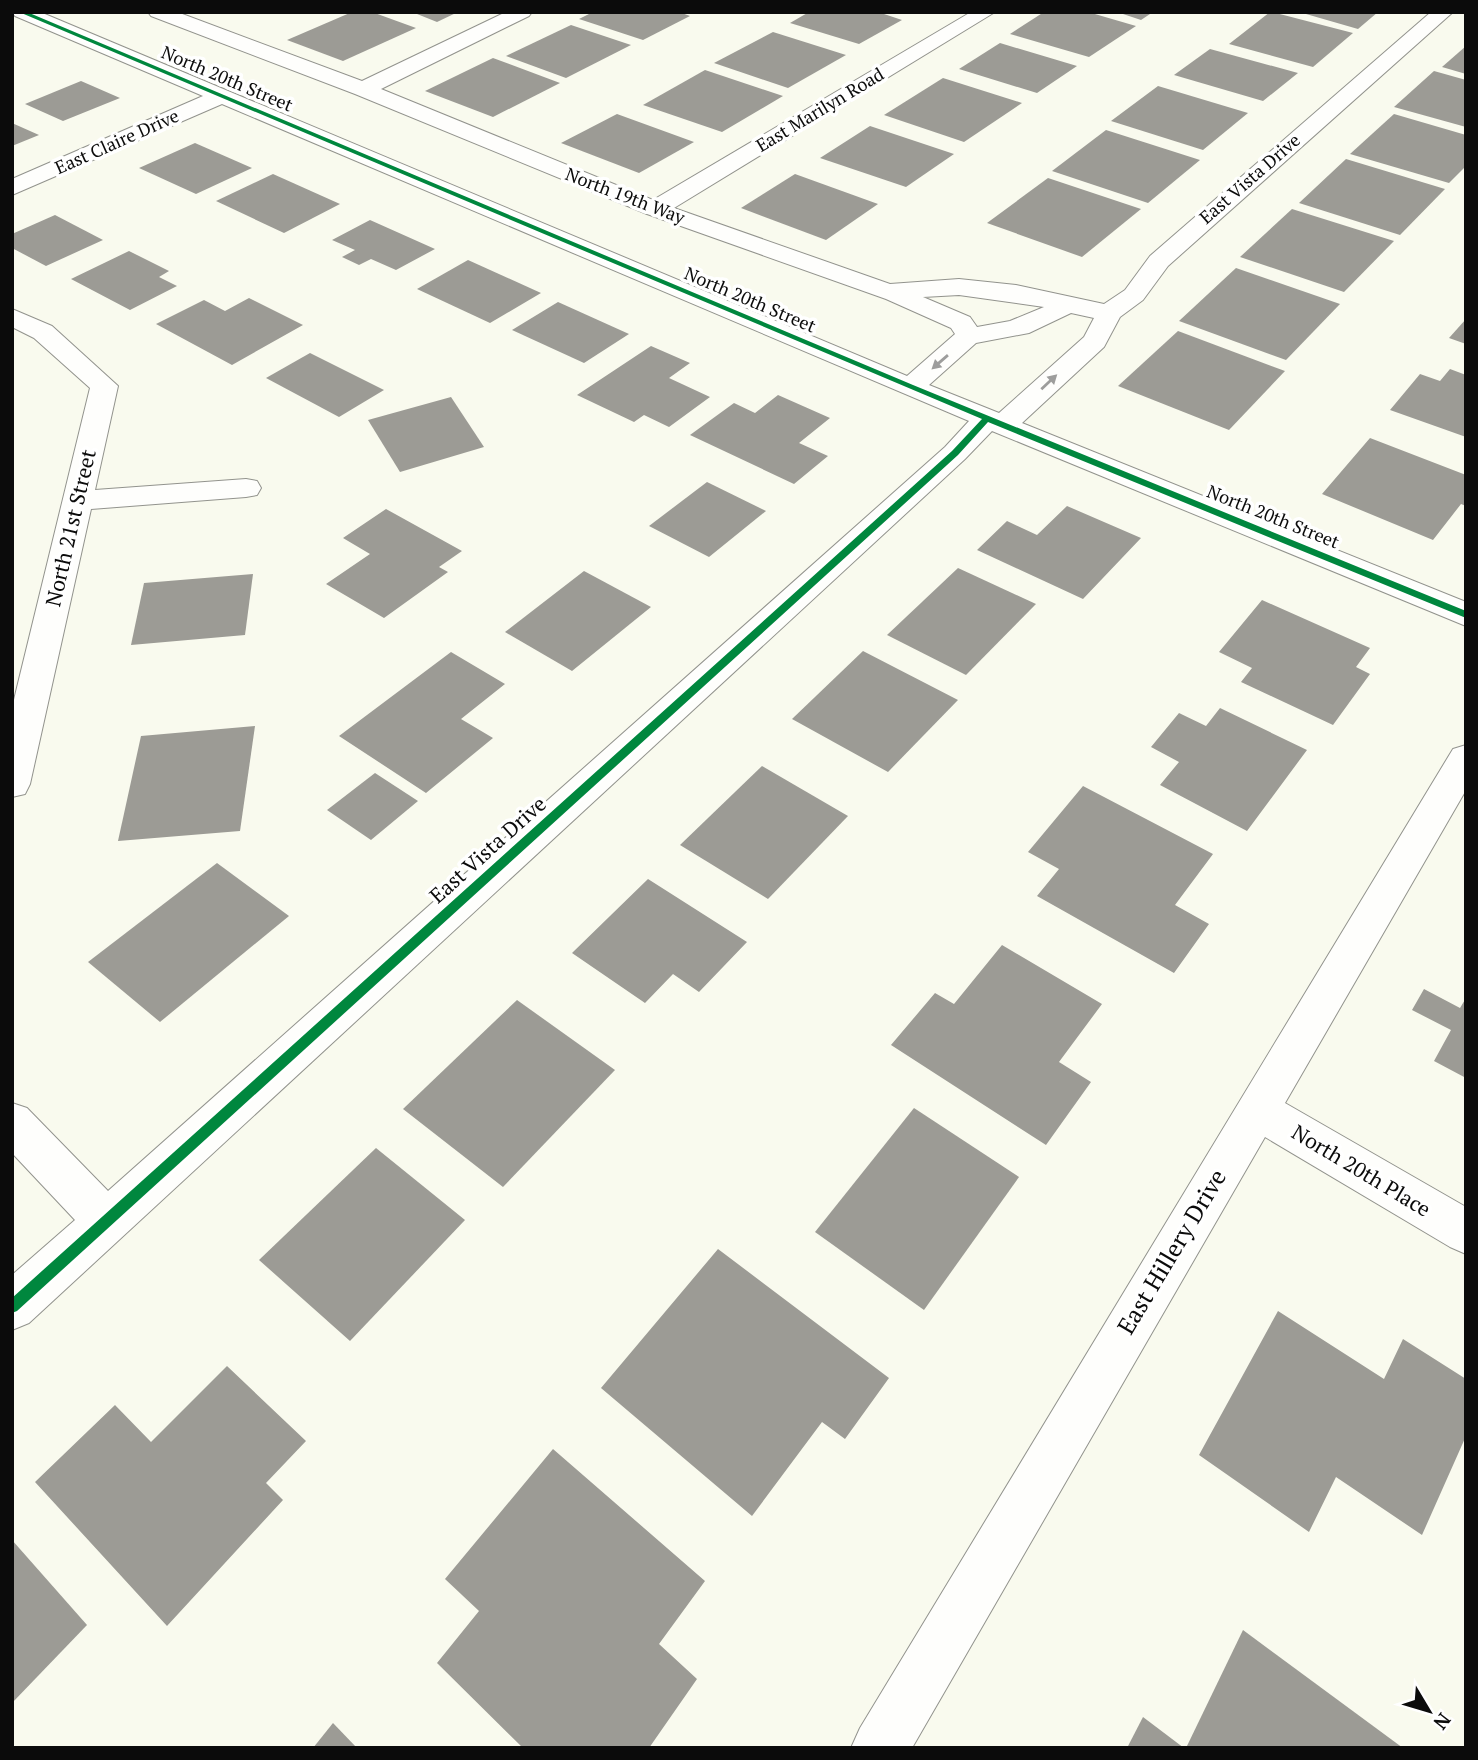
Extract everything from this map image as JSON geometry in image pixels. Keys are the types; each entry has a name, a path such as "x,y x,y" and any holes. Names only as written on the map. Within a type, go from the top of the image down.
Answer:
{"street":[{"name":"North 20th Street","path":"22,12 910,387 1466,615"},
{"name":"North 19th Way","path":"158,12 363,89 655,209 888,292 958,287 1016,293 1109,313"},
{"path":"363,89 522,12"},
{"name":"East Marilyn Road","path":"655,209 985,12"},
{"name":"East Vista Drive","path":"12,1307 944,462 1095,341 1109,313 1133,295 1159,261 1443,12"},
{"name":"East Claire Drive","path":"12,188 222,96"},
{"path":"888,292 961,323 969,335"},
{"path":"910,387 969,335 999,334 1044,319 1065,305"},
{"name":"North 21st Street","path":"12,317 43,332 104,386 12,783"},
{"path":"1016,328 1074,359"},
{"path":"77,501 246,488"},
{"name":"East Hillery Drive","path":"880,1748 1466,758"},
{"name":"North 20th Place","path":"1257,1109 1466,1233"},
{"path":"12,1122 106,1221"}],"building":[{"path":"352,12 372,12 416,28 343,61 287,40"},
{"path":"412,12 458,12 437,22"},
{"path":"593,12 679,12 690,16 643,40 579,19"},
{"path":"809,12 878,12 902,20 859,44 790,23"},
{"path":"1044,12 1088,12 1136,26 1089,57 1010,34"},
{"path":"1117,12 1153,12 1141,20"},
{"path":"1270,12 1353,33 1313,67 1229,44"},
{"path":"1299,12 1378,12 1358,29"},
{"path":"571,25 631,45 566,78 506,56"},
{"path":"773,32 846,55 788,88 714,63"},
{"path":"1000,43 1077,66 1037,93 959,69"},
{"path":"1466,46 1466,74 1442,67"},
{"path":"1210,49 1298,73 1263,101 1174,75"},
{"path":"493,58 560,83 493,117 425,91"},
{"path":"705,70 783,96 722,132 643,105"},
{"path":"1434,71 1466,80 1466,127 1394,107"},
{"path":"943,78 1022,103 964,142 884,115"},
{"path":"81,81 120,98 63,121 25,104"},
{"path":"1158,86 1248,113 1203,150 1111,121"},
{"path":"617,114 694,142 639,173 561,143"},
{"path":"1394,114 1466,135 1466,166 1449,183 1350,154"},
{"path":"12,123 39,135 12,146"},
{"path":"870,126 954,154 906,187 820,158"},
{"path":"1106,130 1200,160 1148,203 1052,171"},
{"path":"195,143 252,168 196,194 139,168"},
{"path":"1346,159 1445,189 1400,235 1299,203"},
{"path":"273,174 340,204 284,233 216,201"},
{"path":"795,174 878,204 826,240 741,208"},
{"path":"1048,178 1141,209 1082,257 987,223"},
{"path":"1292,209 1394,241 1344,292 1240,257"},
{"path":"55,215 103,240 46,266 12,248 12,234"},
{"path":"370,220 435,249 396,270 371,259 359,265 342,257 355,250 332,240"},
{"path":"129,251 169,271 159,277 177,286 130,310 71,279"},
{"path":"468,260 541,293 490,323 417,289"},
{"path":"1236,268 1340,304 1286,360 1179,321"},
{"path":"249,298 303,325 232,365 156,324 204,300 225,311"},
{"path":"558,302 629,334 584,363 512,330"},
{"path":"1466,319 1466,344 1449,338"},
{"path":"1178,331 1285,371 1229,430 1118,386"},
{"path":"651,346 690,363 669,378 710,397 669,427 644,415 634,422 577,395"},
{"path":"310,353 384,390 339,417 266,378"},
{"path":"1450,369 1466,375 1466,437 1390,410 1420,374 1440,381"},
{"path":"778,395 830,418 799,443 828,456 794,484 690,435 734,403 755,413"},
{"path":"451,397 484,447 400,472 368,420"},
{"path":"1370,438 1466,475 1466,506 1461,504 1433,540 1322,494"},
{"path":"707,482 766,511 709,557 649,526"},
{"path":"1067,506 1141,538 1083,599 977,550 1007,521 1037,535"},
{"path":"386,509 462,551 439,567 448,572 384,618 326,584 370,554 343,538"},
{"path":"958,568 1036,604 966,675 887,635"},
{"path":"584,571 651,607 572,671 505,632"},
{"path":"253,574 245,635 131,645 144,583"},
{"path":"1262,600 1370,648 1356,667 1370,674 1333,725 1241,682 1252,668 1219,652"},
{"path":"863,651 958,700 888,772 792,719"},
{"path":"451,652 505,684 461,719 493,738 426,793 339,736"},
{"path":"1220,708 1307,750 1247,831 1160,785 1179,762 1151,747 1179,713 1206,726"},
{"path":"255,726 240,831 118,841 141,736"},
{"path":"762,766 848,816 768,899 680,845"},
{"path":"375,773 418,801 371,840 327,810"},
{"path":"1083,786 1213,854 1175,905 1209,924 1174,973 1037,896 1059,869 1028,852"},
{"path":"217,863 289,916 160,1022 88,962"},
{"path":"648,879 747,942 699,992 673,974 645,1003 572,953"},
{"path":"1002,945 1102,1004 1059,1062 1091,1082 1046,1145 891,1045 935,993 954,1004"},
{"path":"1424,989 1460,1008 1466,998 1466,1078 1434,1061 1451,1030 1412,1010"},
{"path":"517,1000 615,1070 503,1187 403,1109"},
{"path":"914,1108 1019,1177 924,1310 815,1232"},
{"path":"376,1148 465,1220 350,1341 259,1260"},
{"path":"718,1249 889,1378 845,1439 822,1422 752,1516 601,1388"},
{"path":"1278,1311 1384,1379 1403,1339 1466,1379 1466,1436 1422,1535 1336,1477 1309,1532 1199,1455"},
{"path":"227,1366 306,1441 266,1483 283,1500 167,1626 35,1482 115,1405 151,1442"},
{"path":"553,1449 705,1581 659,1644 697,1679 649,1748 523,1748 437,1663 479,1611 445,1579"},
{"path":"12,1540 87,1625 12,1703"},
{"path":"1243,1630 1403,1748 1186,1748"},
{"path":"1143,1717 1184,1748 1127,1748"},
{"path":"333,1723 357,1748 313,1748"}],"cycle path":[{"path":"22,12 910,387 1466,615"},
{"path":"12,1307 955,453 987,419"}]}
